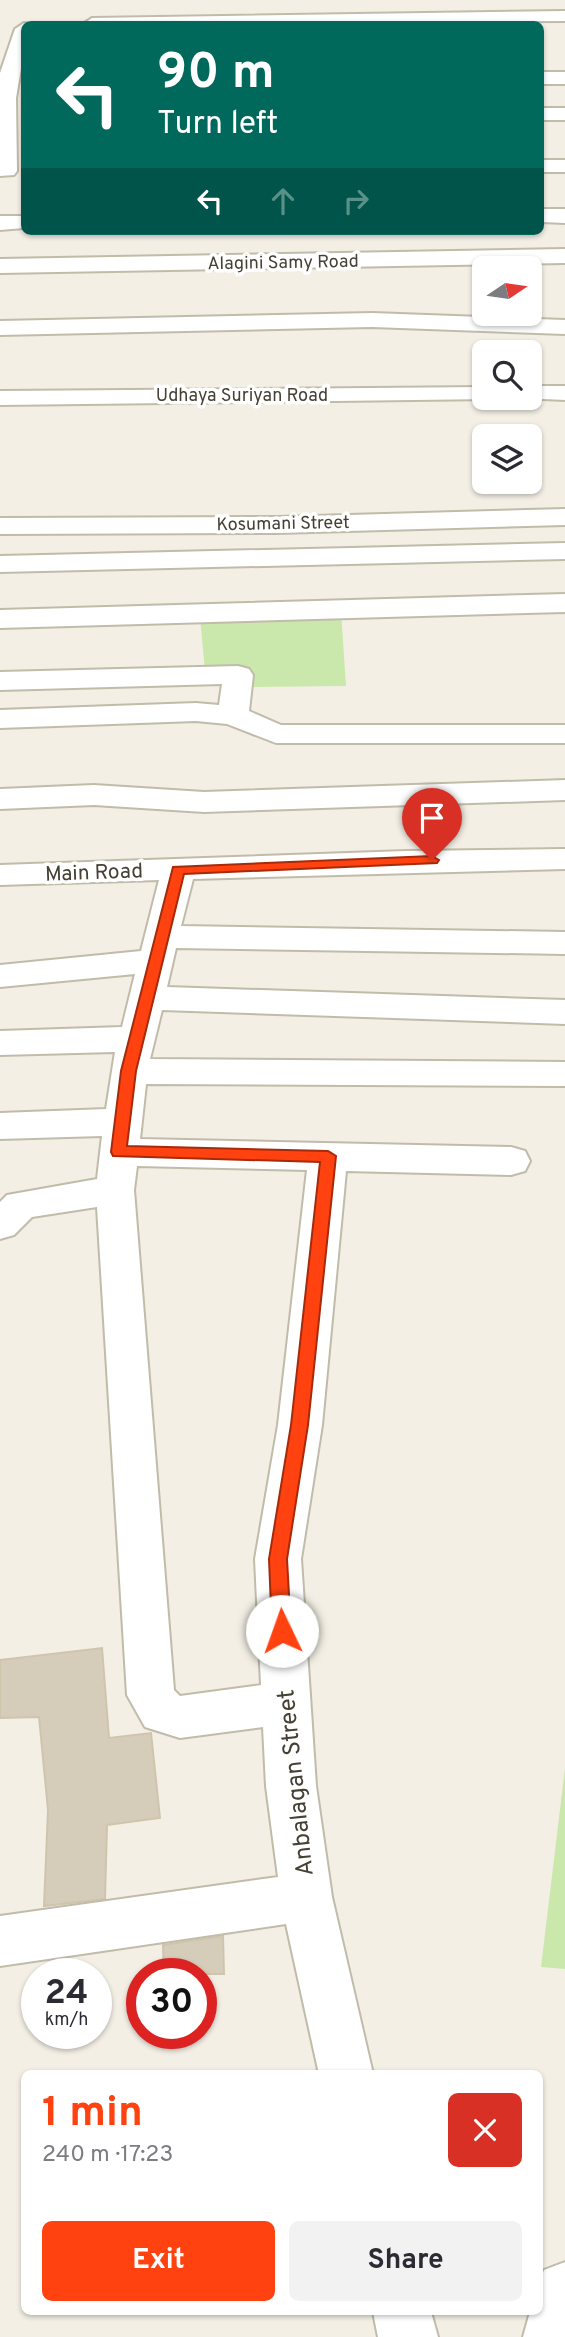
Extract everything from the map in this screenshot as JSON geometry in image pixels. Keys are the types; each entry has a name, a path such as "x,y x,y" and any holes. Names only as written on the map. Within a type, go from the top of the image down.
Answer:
{"street":[{"path":"269,21 565,16"},
{"path":"10,171 15,118 10,86 21,46"},
{"path":"544,78 565,78"},
{"path":"544,114 565,114"},
{"path":"544,166 565,166"},
{"path":"544,216 565,216"},
{"path":"0,223 21,222"},
{"name":"Alagini Samy Road","path":"0,266 565,257"},
{"path":"0,328 372,320 565,327"},
{"path":"542,393 565,393"},
{"name":"Udhaya Suriyan Road","path":"0,398 472,394"},
{"name":"Kosumani Street","path":"0,526 277,524 565,517"},
{"path":"0,564 565,551"},
{"path":"0,619 565,603"},
{"path":"0,681 238,675 233,715"},
{"path":"0,719 197,712 233,715 276,734 565,734"},
{"path":"0,799 94,795 204,802 565,790"},
{"name":"Main Road","path":"0,875 406,861 565,859"},
{"path":"178,870 132,1055 118,1155 151,1695 162,1712 180,1717 286,1703"},
{"path":"0,976 159,949 565,943"},
{"path":"147,998 565,1012"},
{"path":"0,1043 132,1055 565,1074"},
{"path":"0,1126 118,1155 328,1156 511,1161"},
{"path":"0,1226 21,1205 118,1155"},
{"name":"Anbalagan Street","path":"328,1156 300,1425 278,1559 291,1786 306,1897 345,2070"},
{"path":"0,1941 306,1897"},
{"path":"554,2337 565,2291"},
{"path":"403,2315 408,2337"}],"green space":[{"path":"341,611 346,686 250,687 205,671 200,617"},
{"path":"565,1768 565,1969 541,1967"}],"building":[{"path":"102,1648 109,1738 151,1733 160,1818 107,1825 105,1899 44,1906 48,1810 39,1717 0,1718 0,1660"},
{"path":"223,1936 224,1974 217,1974 217,1958 163,1958 163,1945"}],"route":[{"path":"282,1631 278,1559 300,1425 328,1156 119,1152 129,1071 178,870 432,860"}]}
